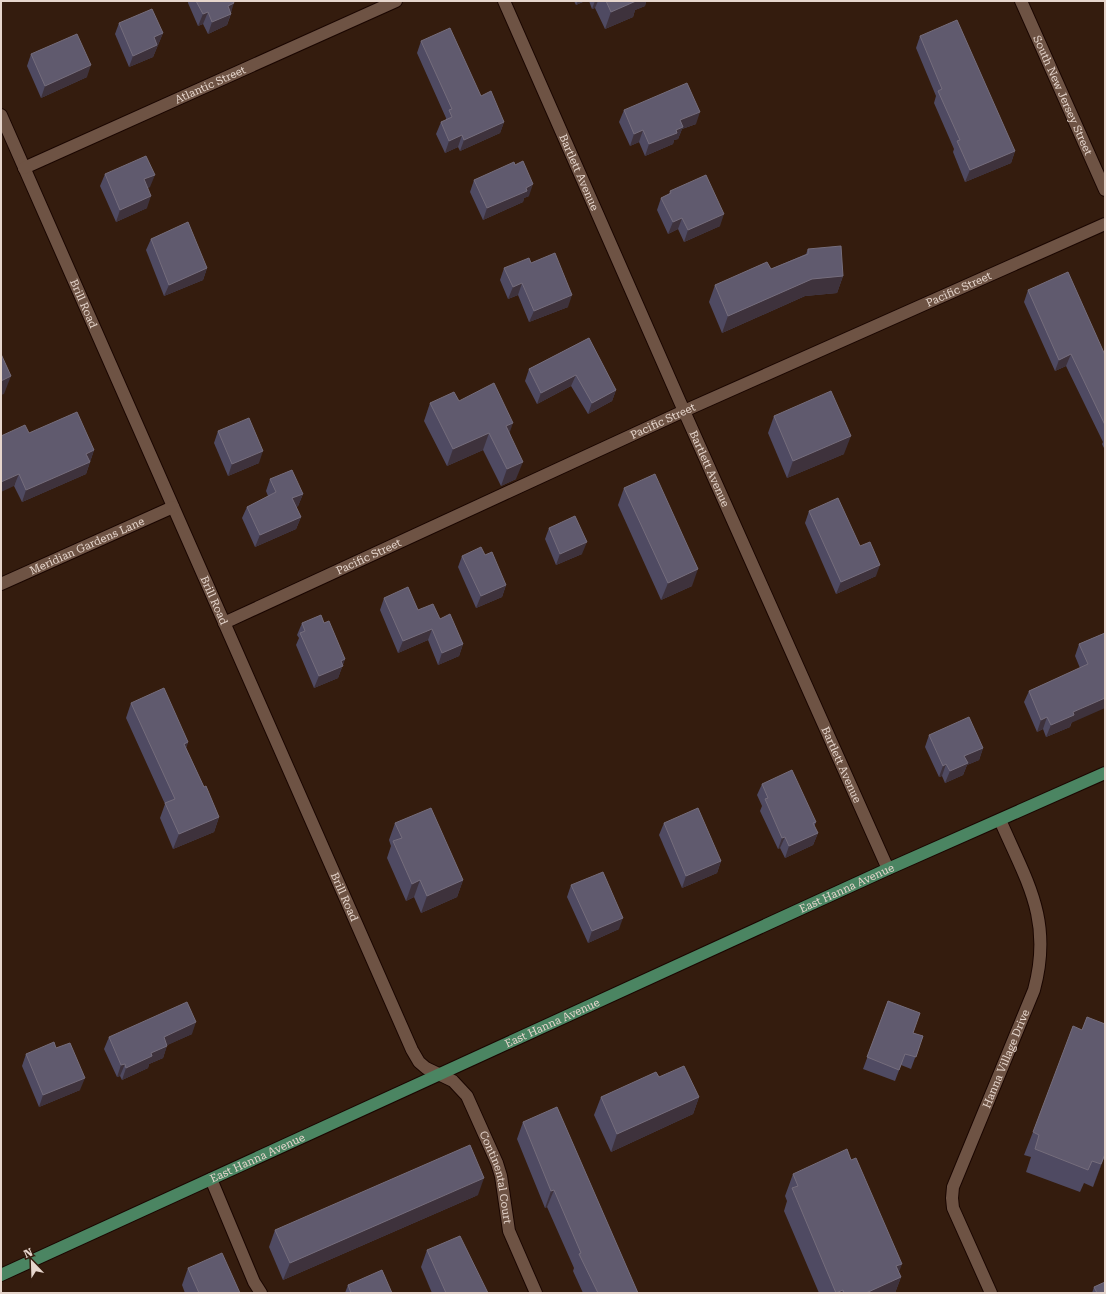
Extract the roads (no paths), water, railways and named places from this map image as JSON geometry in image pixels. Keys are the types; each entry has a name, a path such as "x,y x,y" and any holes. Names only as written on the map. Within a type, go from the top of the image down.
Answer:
{"main road":[{"name":"East Hanna Avenue","path":"1,1274 888,869 1105,773"}],"street":[{"name":"Atlantic Street","path":"24,168 396,1"},
{"name":"Bartlett Avenue","path":"504,1 684,412 888,869"},
{"name":"South New Jersey Street","path":"1021,1 1105,190"},
{"name":"Brill Road","path":"1,115 412,1050 419,1062 426,1068 439,1075"},
{"name":"Pacific Street","path":"224,623 684,412 1105,224"},
{"name":"Meridian Gardens Lane","path":"1,584 173,507"},
{"name":"Hanna Village Drive","path":"991,1293 953,1208 953,1188 1034,990 1041,947 1040,923 1034,899 1000,820"},
{"name":"Continental Court","path":"439,1075 459,1085 470,1102 499,1170 509,1231 536,1293"},
{"path":"211,1179 254,1282 261,1293"}]}
